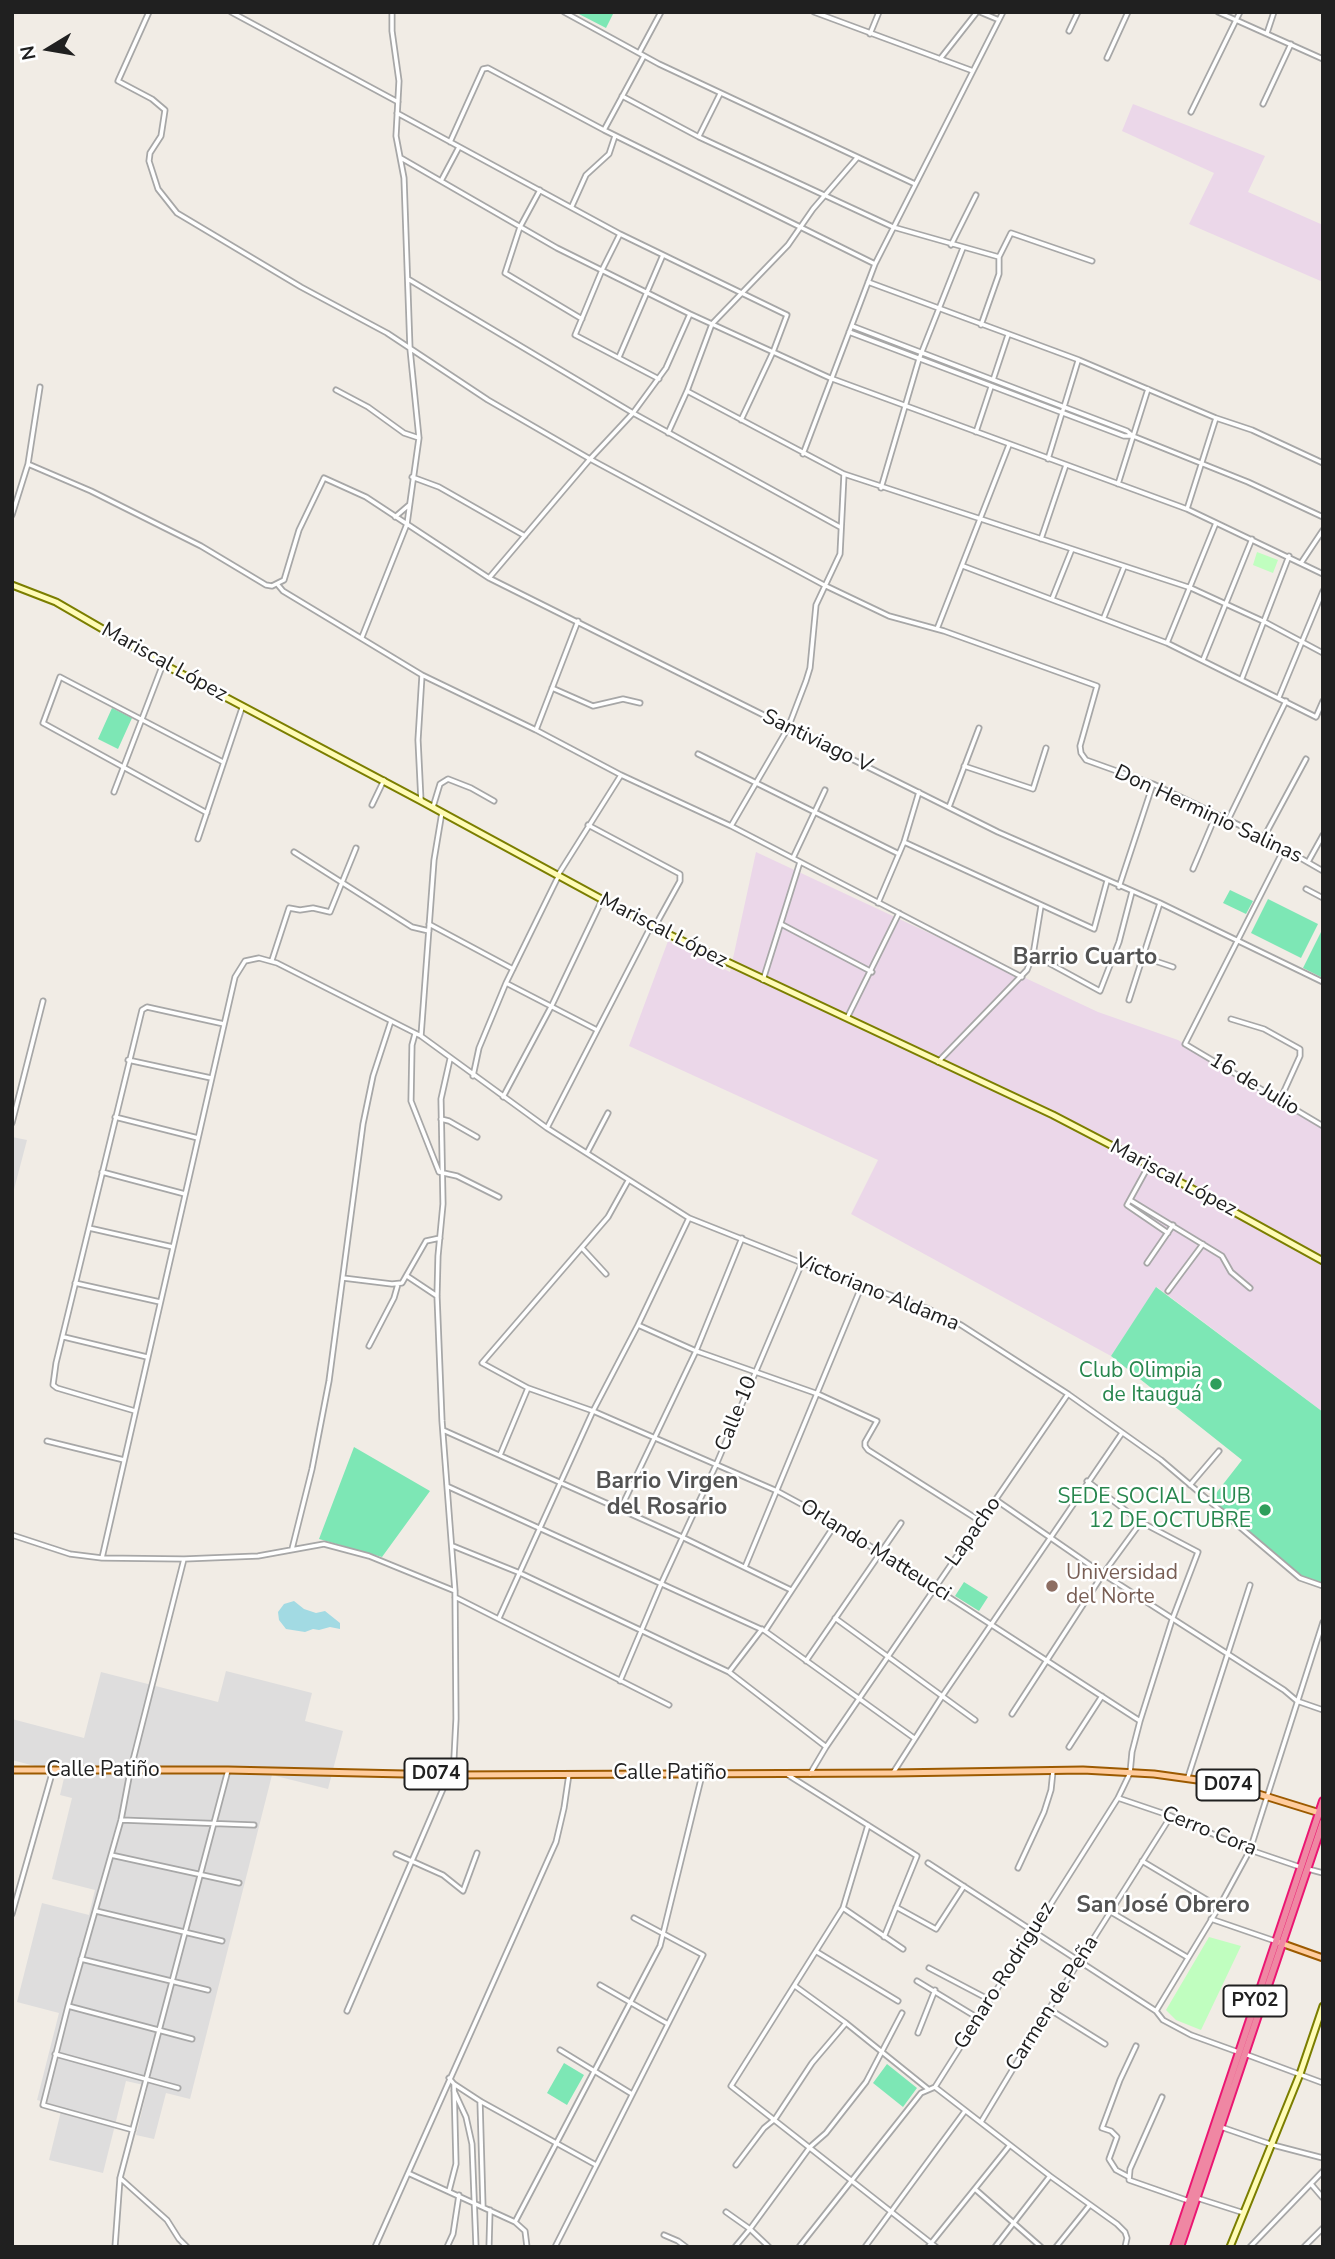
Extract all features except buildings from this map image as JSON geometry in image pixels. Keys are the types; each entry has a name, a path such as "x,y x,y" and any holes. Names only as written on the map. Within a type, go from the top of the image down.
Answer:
{"highway":[{"name":"PY02","path":"1180,2247 1323,1801"},
{"name":"PY02","path":"1303,1868 1323,1822"},
{"name":"PY02","path":"1174,2247 1221,2127 1241,2053"}],"main road":[{"name":"Calle Patiño","path":"12,1770 229,1770 449,1775 1053,1770 1188,1777 1226,1784 1321,1813"},
{"path":"1279,1942 1323,1958"}],"street":[{"path":"149,12 118,81 152,99 165,110 161,136 150,153 149,161 158,189 177,213 302,287 387,333 488,400 590,459 824,585 889,615 937,629 1009,444"},
{"path":"231,12 398,102"},
{"path":"362,637 407,524 419,438 410,349 401,158 396,136 399,74 392,31 392,12"},
{"path":"564,12 720,94 915,184"},
{"path":"639,53 662,12"},
{"path":"814,12 973,71"},
{"path":"870,34 879,12"},
{"path":"940,59 979,12 999,20"},
{"path":"803,454 875,264 1003,12"},
{"path":"1069,31 1078,12"},
{"path":"1107,58 1128,12"},
{"path":"1218,12 1323,59"},
{"path":"1191,112 1238,21 1240,12"},
{"path":"1267,33 1274,12"},
{"path":"1263,104 1291,44"},
{"path":"604,130 644,56"},
{"path":"450,142 485,68 615,136 875,264"},
{"path":"699,137 720,94"},
{"path":"622,96 699,137 893,227 999,257"},
{"path":"397,113 620,234 787,315 741,420"},
{"path":"572,206 586,175 609,154 615,136"},
{"path":"441,181 459,147"},
{"path":"401,158 601,270 830,378 1187,509 1323,574"},
{"path":"668,433 712,324 788,245 813,209 857,158"},
{"path":"540,190 520,227 505,273 582,319"},
{"path":"951,245 976,195"},
{"path":"981,325 999,274 999,257 1011,233 1092,261"},
{"path":"620,234 601,270 575,335 659,379"},
{"path":"880,488 907,406 919,359 963,248"},
{"path":"619,357 663,255"},
{"path":"408,279 633,413 840,527"},
{"path":"868,282 1079,360 1216,418 1252,430 1323,463"},
{"path":"489,578 590,459 633,413 659,379 690,314"},
{"path":"852,326 1127,431 1133,436 1248,482 1323,517"},
{"path":"849,332 1124,436 1133,436"},
{"path":"976,432 1008,335"},
{"path":"1048,459 1079,360"},
{"path":"12,515 28,464 40,387"},
{"path":"1118,484 1148,388"},
{"path":"336,390 368,407 404,433 419,438"},
{"path":"687,391 844,474 1191,588 1265,622 1323,653"},
{"path":"1187,509 1216,418"},
{"path":"28,464 91,491 201,546 266,585 278,585 283,591 422,674 621,775 731,826 1022,977"},
{"path":"1041,539 1066,465"},
{"path":"731,826 788,728 810,668 814,614 824,585 840,554 844,474"},
{"path":"412,477 439,487 525,536"},
{"name":"Santiviago V","path":"278,585 284,580 299,530 324,478 366,497 489,578 949,807 1119,887 1160,903 1323,982"},
{"path":"395,517 409,505"},
{"path":"1167,643 1216,523"},
{"path":"1301,562 1323,530"},
{"path":"1203,660 1252,539"},
{"path":"1052,599 1072,549"},
{"path":"1242,679 1289,556"},
{"path":"963,566 1167,643 1316,717 1323,701"},
{"path":"1104,617 1124,566"},
{"name":"Mariscal López","path":"12,585 55,603 163,664 384,780 653,927 1053,1115 1323,1261"},
{"path":"1279,697 1323,591"},
{"path":"536,730 578,621"},
{"name":"Don Herminio Salinas","path":"937,629 1097,686 1080,746 1081,753 1092,763 1153,784 1264,837 1323,871"},
{"path":"114,792 163,664"},
{"path":"421,801 418,740 422,674"},
{"path":"206,813 43,723 60,677 223,762"},
{"path":"552,688 593,706 623,699 640,703"},
{"path":"1228,820 1286,701"},
{"path":"198,839 243,706"},
{"path":"949,807 979,728"},
{"path":"964,766 1033,789 1046,748"},
{"path":"698,754 899,855"},
{"path":"1264,837 1306,759"},
{"path":"472,1076 479,1048 506,983 558,877 621,775"},
{"path":"432,807 440,784 448,779 494,801"},
{"path":"372,805 384,780"},
{"path":"1119,887 1153,784"},
{"path":"793,859 825,790"},
{"path":"878,902 904,842 919,792"},
{"path":"421,1036 434,860 442,812"},
{"path":"1193,869 1216,814"},
{"path":"547,1128 597,1030 680,881 680,874 588,825"},
{"path":"1308,862 1323,835"},
{"path":"904,842 1094,929 1108,881"},
{"path":"102,1558 234,977 245,961 251,958 272,960 287,910 313,908 330,912 356,848"},
{"path":"1238,940 1284,849"},
{"path":"294,852 412,927 429,931"},
{"path":"763,980 800,862"},
{"path":"1306,889 1323,898"},
{"path":"1033,955 1100,991 1115,952 1132,892"},
{"path":"503,1097 552,1005 602,900"},
{"path":"1129,1000 1160,903"},
{"path":"938,1063 1022,977 1033,955 1041,906"},
{"path":"846,1019 872,972 899,913"},
{"path":"429,924 513,969"},
{"path":"781,924 872,972"},
{"name":"16 de Julio","path":"1238,940 1185,1044 1323,1126"},
{"path":"1143,957 1172,967"},
{"name":"Victoriano Aldama","path":"272,960 421,1036 472,1076 547,1128 689,1218 926,1308 961,1325 1068,1394 1161,1460 1300,1578 1323,1586"},
{"path":"506,983 597,1030"},
{"path":"12,1123 43,1000"},
{"path":"135,1411 64,1391 53,1385 75,1283 142,1010 147,1007 224,1024"},
{"path":"1231,1019 1264,1029 1300,1049 1300,1056 1280,1100"},
{"path":"292,1549 327,1393 363,1124 373,1076 391,1021"},
{"path":"415,1034 412,1045 411,1101 439,1172 457,1177 499,1197"},
{"path":"346,2011 449,1775 456,1742 455,1594 443,1430 438,1296 443,1205 441,1099 450,1059"},
{"path":"128,1060 211,1078"},
{"path":"587,1153 608,1113"},
{"path":"115,1117 198,1138"},
{"path":"441,1119 477,1137"},
{"path":"1149,1165 1128,1208 1168,1233"},
{"path":"102,1172 185,1194"},
{"path":"606,1274 582,1248 608,1217 628,1181"},
{"path":"1130,1200 1222,1256 1231,1272 1250,1288"},
{"path":"499,1618 593,1412 689,1218"},
{"path":"1147,1263 1173,1225"},
{"path":"89,1228 173,1247"},
{"path":"369,1346 394,1298 398,1284 407,1276 426,1241 440,1238"},
{"path":"620,1510 696,1351 742,1238"},
{"path":"1168,1291 1203,1244"},
{"name":"Orlando Matteucci","path":"582,1248 482,1363 528,1388 593,1412 777,1491 836,1523 1140,1721"},
{"name":"Calle 10","path":"620,1681 802,1263"},
{"path":"407,1276 438,1296"},
{"path":"343,1278 398,1284"},
{"path":"75,1283 160,1302"},
{"path":"745,1567 862,1285"},
{"path":"638,1325 696,1351 818,1394 877,1421 865,1442 868,1450 980,1521"},
{"path":"64,1337 147,1357"},
{"path":"500,1455 528,1388"},
{"name":"Lapacho","path":"810,1774 1068,1394"},
{"path":"443,1430 682,1537 791,1590"},
{"path":"892,1773 1122,1433"},
{"path":"47,1441 124,1460"},
{"path":"1190,1485 1219,1451"},
{"path":"1012,1714 1103,1574 1141,1522 1087,1481"},
{"path":"449,1487 763,1630 915,1738"},
{"path":"996,1500 1103,1574 1297,1701 1323,1710"},
{"name":"Genaro Rodriguez","path":"935,2087 1118,1798 1130,1773 1140,1721 1172,1620 1198,1552 1141,1522"},
{"path":"729,1672 763,1630 836,1523"},
{"path":"806,1661 901,1523"},
{"path":"12,1535 70,1554 102,1558 258,1556 314,1545 333,1546 369,1556 455,1594 669,1706"},
{"path":"453,1546 520,1573 729,1672 826,1747"},
{"path":"133,2130 43,2105 121,1819 130,1772 184,1559"},
{"path":"1188,1777 1250,1585"},
{"path":"835,1618 975,1720"},
{"path":"1156,2011 1250,1850 1323,1622"},
{"path":"1314,1649 1323,1652"},
{"path":"1069,1747 1102,1696"},
{"path":"12,1914 53,1770"},
{"path":"115,2247 120,2178 229,1770"},
{"path":"1018,1868 1044,1812 1051,1790 1053,1770"},
{"path":"375,2247 556,1842 569,1774"},
{"path":"516,2222 660,1946 703,1774"},
{"path":"787,1774 916,1856 884,1937"},
{"name":"Cerro Cora","path":"1118,1798 1171,1816 1250,1850 1323,1873"},
{"name":"Carmen de Peña","path":"981,2122 1171,1816"},
{"path":"121,1819 254,1825"},
{"path":"868,1825 843,1908 731,2086 929,2245 936,2247"},
{"path":"396,1854 443,1875 463,1891 477,1853"},
{"path":"111,1855 239,1883"},
{"path":"1142,1861 1219,1907"},
{"path":"928,1863 1080,1960 1156,2011 1163,2020 1191,2035 1323,2083"},
{"path":"896,1906 936,1929 964,1886"},
{"path":"843,1908 903,1950"},
{"path":"96,1911 222,1941"},
{"path":"1111,1912 1187,1957"},
{"path":"555,2247 703,1955 634,1918"},
{"path":"1211,1919 1279,1942"},
{"path":"817,1952 898,2001"},
{"path":"81,1959 208,1990"},
{"path":"929,1968 990,2000"},
{"path":"917,1981 978,2018"},
{"path":"600,1985 668,2024"},
{"path":"795,1986 928,2089"},
{"path":"918,2033 934,1990"},
{"path":"68,2006 192,2039"},
{"path":"1230,2247 1273,2145 1323,2006"},
{"path":"1049,2009 1105,2044"},
{"path":"735,2247 810,2147 826,2133 856,2096 902,2013"},
{"path":"736,2165 764,2128 775,2119 812,2063 846,2023"},
{"path":"1136,2046 1102,2128 1111,2131 1116,2137 1109,2159 1116,2171 1129,2177 1133,2183 1244,2213"},
{"path":"560,2050 632,2094"},
{"path":"55,2054 178,2088"},
{"path":"449,2078 480,2101 596,2165"},
{"path":"449,2191 456,2164 454,2084"},
{"path":"799,2247 921,2093 935,2087 1125,2232 1128,2238 1125,2247"},
{"path":"454,2091 469,2126 474,2165 476,2247"},
{"path":"1129,2177 1162,2097"},
{"path":"480,2101 483,2207"},
{"path":"865,2247 965,2111"},
{"path":"1221,2127 1273,2145 1323,2158"},
{"path":"929,2245 1010,2145"},
{"path":"1250,2247 1323,2171"},
{"path":"408,2173 516,2222 525,2231 527,2247"},
{"path":"995,2247 1050,2176"},
{"path":"120,2178 167,2220 187,2247"},
{"path":"1311,2184 1323,2198"},
{"path":"975,2189 1041,2247"},
{"path":"447,2247 453,2234 459,2195"},
{"path":"1056,2247 1089,2206"},
{"path":"489,2247 490,2210"},
{"path":"726,2212 769,2247"},
{"path":"1304,2247 1323,2228"},
{"path":"664,2235 686,2247"}],"shaded area":[{"path":"1133,104 1265,156 1248,192 1323,225 1323,282 1189,224 1214,173 1122,131"},
{"path":"756,852 1098,1012 1178,1040 1323,1129 1323,1412 1157,1287 1111,1356 851,1214 878,1160 629,1046 668,941 730,972"},
{"path":"12,1137 27,1140 12,1197"},
{"path":"226,1671 312,1693 305,1721 343,1731 328,1789 272,1775 190,2099 166,2093 154,2139 136,2135 148,2086 126,2081 103,2173 49,2160 62,2107 37,2100 59,2013 17,2002 42,1903 89,1915 95,1890 52,1879 72,1798 60,1795 65,1774 12,1760 12,1719 84,1738 101,1672 218,1702"}],"green space":[{"path":"575,12 614,12 606,28"},
{"path":"1257,552 1278,560 1273,573 1253,565"},
{"path":"112,708 132,718 118,749 98,739"},
{"path":"1230,890 1253,901 1246,914 1223,903"},
{"path":"1268,899 1318,924 1301,958 1251,933"},
{"path":"1323,928 1323,978 1303,968"},
{"name":"Club Olimpia de Itauguá","path":"1156,1287 1323,1412 1323,1584 1299,1577 1210,1501 1242,1460 1111,1356"},
{"path":"354,1447 430,1491 382,1557 319,1539"},
{"path":"964,1582 988,1597 979,1611 955,1596"},
{"path":"1209,1937 1241,1946 1201,2030 1176,2020 1166,2010"},
{"path":"564,2063 584,2075 567,2105 547,2093"},
{"path":"887,2064 917,2088 903,2107 873,2083"}],"water":[{"path":"294,1601 304,1609 316,1613 325,1611 340,1623 340,1629 330,1627 305,1632 286,1629 279,1620 278,1612 284,1604"}],"place":[{"name":"Club Olimpia de Itauguá","path":"1216,1384"},
{"name":"SEDE SOCIAL CLUB 12 DE OCTUBRE","path":"1265,1510"},
{"name":"Universidad del Norte","path":"1052,1586"}],"district":[{"name":"Barrio Cuarto","path":"1085,958"},
{"name":"Barrio Virgen del Rosario","path":"667,1495"},
{"name":"San José Obrero","path":"1163,1906"}]}
